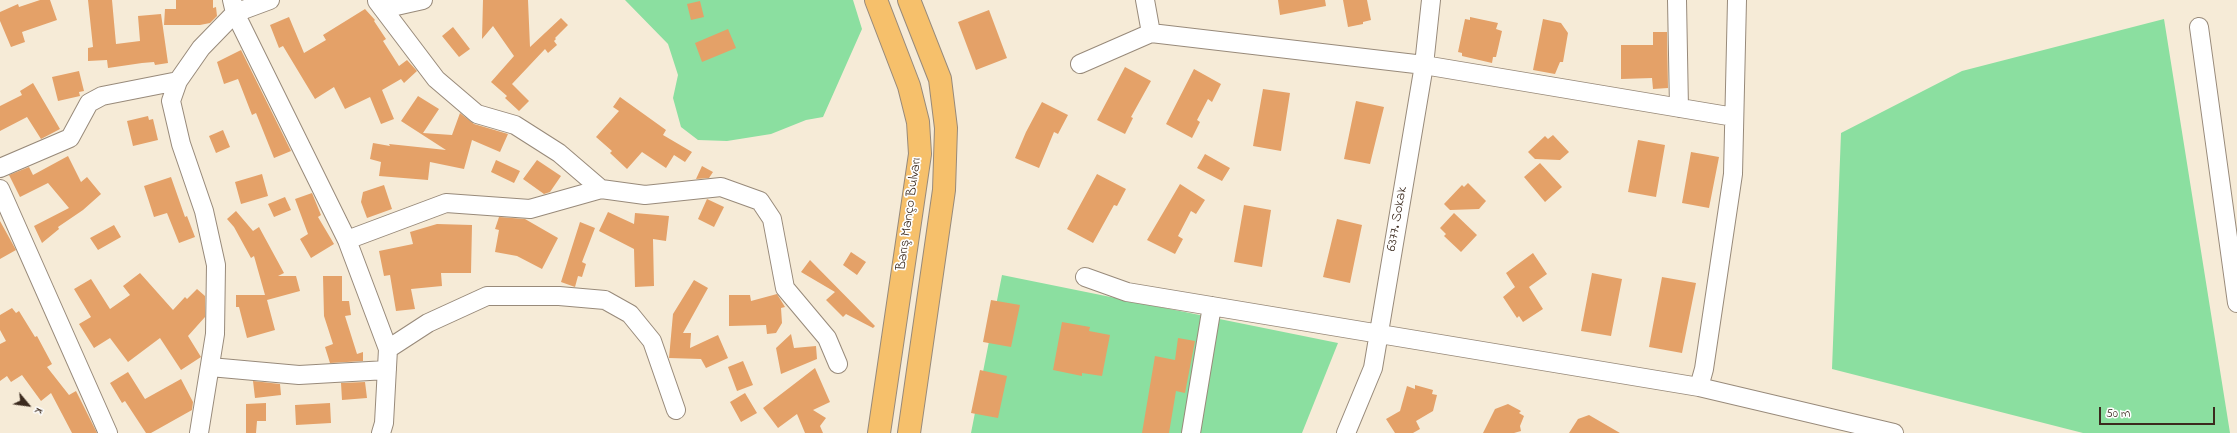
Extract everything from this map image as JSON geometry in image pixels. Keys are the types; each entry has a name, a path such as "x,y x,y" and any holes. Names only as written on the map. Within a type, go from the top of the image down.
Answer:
{"main road":[{"name":"Barış Manço Bulvarı","path":"876,0 909,86 918,122 920,154 878,433"},
{"name":"Barış Manço Bulvarı","path":"909,0 940,79 946,128 944,190 909,433"}],"street":[{"path":"199,433 215,334 216,265 204,211 181,144 171,101 178,81 233,6 270,0"},
{"path":"380,4 423,0"},
{"path":"1145,0 1151,33"},
{"name":"6377. Sokak","path":"1346,433 1373,368 1424,66 1432,0"},
{"path":"1677,0 1678,108"},
{"path":"1699,387 1704,369 1733,174 1737,0"},
{"path":"380,4 436,78 477,114 515,125 559,153 601,189"},
{"path":"233,6 347,240 388,349 384,423 381,433"},
{"path":"2199,27 2230,198 2237,303"},
{"path":"1080,64 1151,33 1424,66 1734,117"},
{"path":"0,168 70,138 89,103 102,96 178,81"},
{"path":"347,240 446,203 530,209 601,189 645,195 721,187 760,202 772,219 785,288 826,338 838,364"},
{"path":"0,189 108,433"},
{"path":"1085,277 1127,292 1699,387 1894,433"},
{"path":"388,349 428,323 487,296 559,296 605,300 630,314 652,340 676,410"},
{"path":"1191,433 1212,306"},
{"path":"210,367 299,374 387,370"}],"green space":[{"path":"625,0 853,0 862,29 823,117 806,120 771,134 727,141 698,140 681,127 673,98 678,75 668,44"},
{"path":"2164,19 2230,433 2083,433 1832,369 1841,133 1962,71"},
{"path":"1002,275 1338,343 1302,433 971,433"}],"building":[{"path":"40,0 50,0 57,20 22,32 25,42 11,47 0,21 0,12 18,4 19,7"},
{"path":"88,0 112,0 116,44 140,41 138,16 161,14 168,63 155,65 154,62 142,63 108,68 107,60 88,61 88,48 93,47"},
{"path":"176,0 213,0 213,8 216,7 217,16 210,23 200,25 164,25 165,9 176,9"},
{"path":"483,0 528,0 530,47 561,18 568,25 555,38 556,39 554,41 557,45 548,53 545,49 512,84 529,101 519,111 505,98 507,96 491,82 514,56 493,26 482,39"},
{"path":"1278,0 1325,0 1326,6 1280,15"},
{"path":"1343,0 1367,0 1371,20 1363,22 1363,24 1348,27"},
{"path":"700,1 704,17 691,20 687,4"},
{"path":"365,9 375,20 374,21 386,39 383,41 399,66 407,60 417,71 404,83 401,79 382,90 394,119 381,124 370,97 345,109 334,87 315,99 283,46 279,48 270,25 289,17 304,53 326,40 323,35"},
{"path":"989,10 1007,58 976,70 958,22"},
{"path":"1470,17 1498,23 1496,29 1502,31 1496,57 1493,57 1492,63 1462,56 1462,53 1458,52 1465,19 1470,20"},
{"path":"1543,19 1561,23 1568,33 1563,62 1560,62 1555,74 1533,70"},
{"path":"453,27 470,49 459,57 442,36"},
{"path":"728,29 736,48 702,62 695,43"},
{"path":"1653,32 1667,32 1668,88 1653,89 1652,78 1621,79 1621,45 1653,45"},
{"path":"241,50 291,151 274,158 256,113 252,115 238,79 224,84 217,62"},
{"path":"1125,67 1151,81 1131,117 1133,118 1125,134 1097,120"},
{"path":"1194,69 1221,84 1212,102 1208,99 1197,120 1200,122 1192,138 1166,124"},
{"path":"79,71 84,91 79,92 80,96 58,101 52,77"},
{"path":"33,83 60,129 41,139 27,117 0,131 0,106 22,95 20,91"},
{"path":"1263,89 1290,93 1281,151 1253,146"},
{"path":"418,96 439,109 423,133 452,135 460,113 474,124 508,134 500,152 472,140 464,169 430,162 428,180 379,176 381,162 370,159 373,143 390,146 389,144 446,150 401,121"},
{"path":"620,97 666,130 663,135 692,152 685,162 674,155 666,168 642,152 627,169 610,153 612,151 596,137 619,111 613,107"},
{"path":"1356,101 1384,107 1370,164 1344,159"},
{"path":"1042,102 1068,115 1058,134 1054,132 1039,168 1015,158 1026,132"},
{"path":"148,116 149,120 153,119 158,140 133,146 127,121"},
{"path":"223,130 230,147 216,153 209,136"},
{"path":"1553,135 1569,152 1560,160 1535,159 1528,152 1545,136 1548,139"},
{"path":"1638,140 1665,145 1656,197 1628,192"},
{"path":"1691,152 1719,157 1709,208 1682,203"},
{"path":"1205,154 1230,168 1222,181 1197,168"},
{"path":"68,156 81,182 87,177 101,194 83,210 58,227 59,229 42,243 34,226 69,208 48,183 20,197 9,175 29,167 33,175"},
{"path":"496,160 520,171 514,183 491,172"},
{"path":"537,160 561,176 550,192 544,194 523,179"},
{"path":"1540,163 1562,187 1545,202 1524,177"},
{"path":"702,166 713,172 709,178 696,179"},
{"path":"262,174 268,196 241,204 235,182"},
{"path":"1097,174 1126,189 1117,206 1114,205 1093,243 1067,229"},
{"path":"171,177 185,217 187,216 195,237 179,243 167,213 154,217 144,186"},
{"path":"1468,183 1486,201 1479,209 1450,210 1444,204 1462,185 1464,187"},
{"path":"1180,184 1205,200 1196,214 1191,211 1178,236 1183,239 1175,254 1147,240"},
{"path":"384,185 392,209 367,218 361,202 363,192"},
{"path":"312,193 321,215 318,217 334,244 311,258 300,239 308,234 295,199"},
{"path":"285,197 291,210 274,217 268,204"},
{"path":"707,199 724,207 714,227 698,219"},
{"path":"1244,205 1271,210 1262,267 1234,262"},
{"path":"236,211 253,231 259,227 284,273 278,276 296,276 300,291 267,300 275,330 247,338 239,307 236,307 236,295 265,295 254,256 251,258 234,227 227,219"},
{"path":"608,212 634,224 635,213 669,216 666,241 653,239 654,286 635,287 634,249 599,231"},
{"path":"1454,213 1477,235 1461,252 1444,236 1446,234 1440,228"},
{"path":"499,217 525,219 558,238 542,269 517,256 495,252 499,230 495,229"},
{"path":"1337,219 1362,225 1350,283 1323,277"},
{"path":"0,221 16,250 0,259"},
{"path":"580,222 595,228 582,262 586,264 582,277 578,276 575,287 561,282"},
{"path":"437,224 472,225 471,273 441,273 442,286 411,289 415,309 396,311 390,275 384,276 379,251 413,244 410,232"},
{"path":"114,225 121,237 98,250 90,238"},
{"path":"851,252 866,262 857,275 843,265"},
{"path":"1533,253 1547,274 1529,287 1543,309 1523,322 1519,316 1517,318 1503,297 1515,287 1506,273"},
{"path":"810,260 875,326 873,328 846,314 843,317 826,300 835,292 801,272"},
{"path":"140,273 173,310 185,297 187,299 197,289 205,296 205,317 188,336 201,357 181,370 160,338 128,362 110,338 94,348 79,324 91,317 74,289 91,279 110,309 130,295 123,286"},
{"path":"1592,273 1622,279 1611,336 1581,331"},
{"path":"323,276 342,276 342,301 349,301 351,315 345,316 357,354 363,352 363,361 330,363 325,347 333,344 324,316"},
{"path":"1662,277 1696,283 1682,353 1649,347"},
{"path":"694,280 708,288 683,333 691,333 690,348 718,335 728,358 706,368 701,359 669,358 673,314"},
{"path":"777,294 785,307 781,308 782,323 776,333 767,334 766,325 729,326 729,295 750,295 751,301"},
{"path":"991,300 1020,305 1011,347 983,342"},
{"path":"12,308 16,313 19,311 35,337 37,336 52,364 47,367 69,395 76,391 97,433 72,433 51,393 41,401 22,375 11,382 7,376 0,381 0,344 6,341 0,330 0,315"},
{"path":"1062,322 1090,327 1089,331 1110,335 1102,376 1082,373 1082,376 1053,370"},
{"path":"791,334 794,348 816,346 817,359 781,374 776,348"},
{"path":"1178,338 1195,341 1185,393 1176,391 1169,433 1142,433 1155,356 1175,360"},
{"path":"743,361 753,385 737,391 728,367"},
{"path":"815,368 830,402 813,410 826,418 820,426 823,433 805,433 797,414 778,428 763,408"},
{"path":"980,370 1007,376 998,418 971,413"},
{"path":"128,372 145,399 181,379 193,402 192,410 151,433 146,433 125,401 122,403 110,383"},
{"path":"253,381 280,384 281,395 255,398"},
{"path":"365,382 367,398 342,400 341,383"},
{"path":"1415,385 1433,390 1432,394 1437,395 1433,411 1416,421 1420,429 1413,433 1395,433 1386,419 1400,411 1407,386 1415,389"},
{"path":"745,393 757,413 741,422 730,402"},
{"path":"266,403 266,421 257,421 256,433 246,433 246,404"},
{"path":"330,403 331,423 296,425 295,405"},
{"path":"1508,404 1521,411 1519,413 1524,416 1520,426 1521,431 1514,433 1483,433 1495,409"},
{"path":"1589,415 1620,433 1569,433 1578,419"}]}
